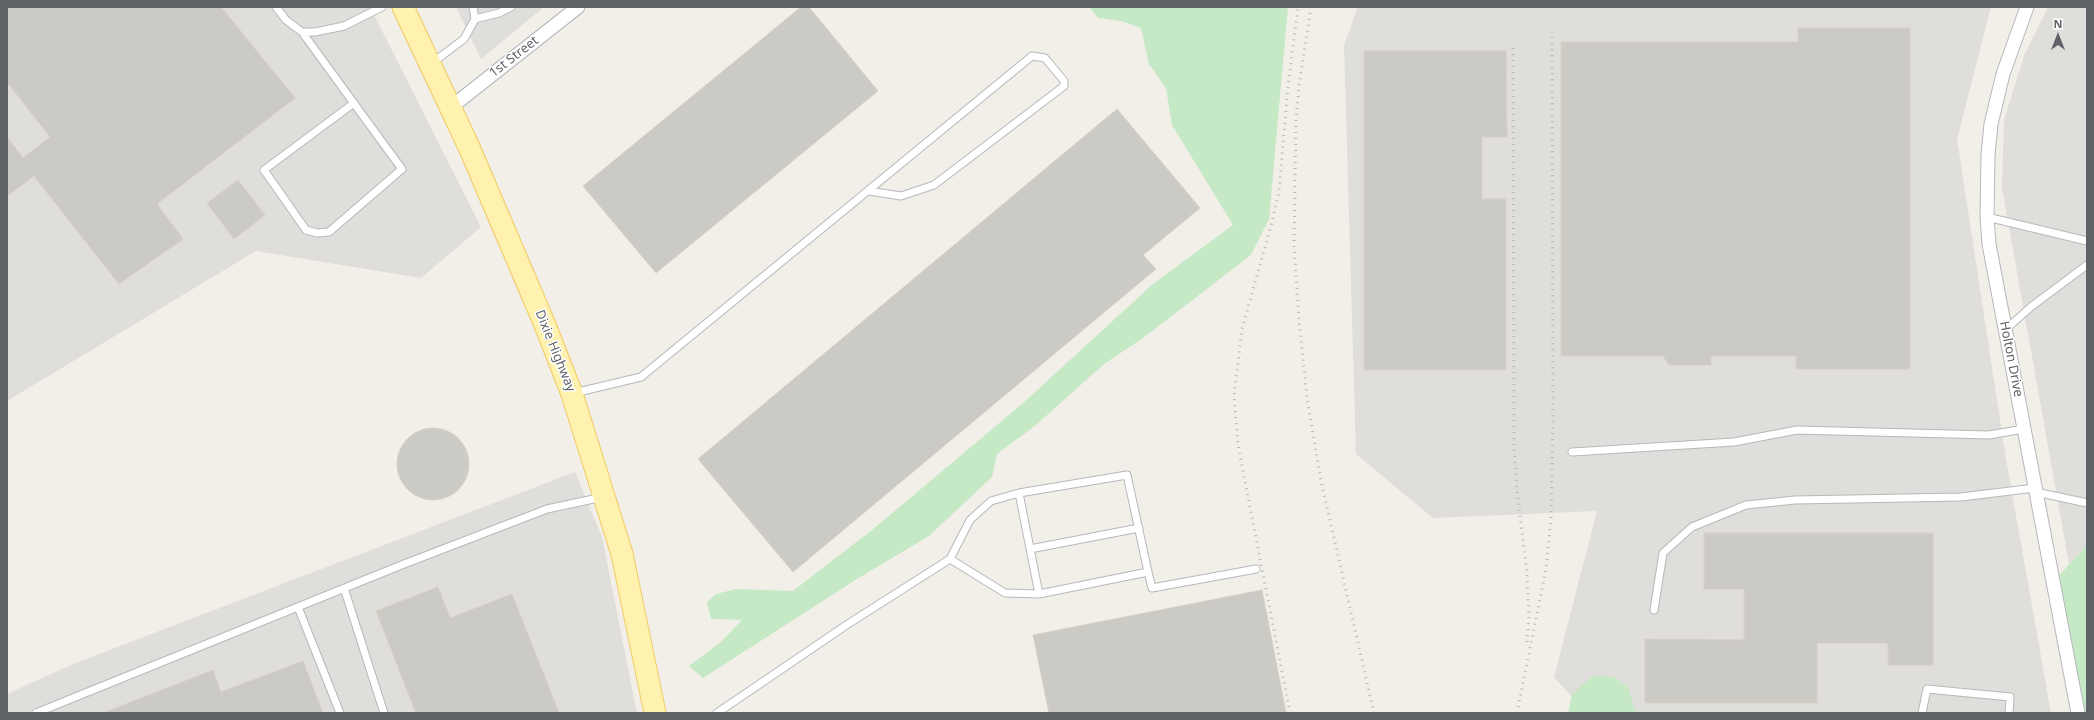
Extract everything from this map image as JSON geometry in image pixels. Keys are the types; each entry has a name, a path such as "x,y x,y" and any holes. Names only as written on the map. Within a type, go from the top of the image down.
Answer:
{"main road":[{"name":"Dixie Highway","path":"403,7 516,256 572,394 622,554 655,713"}],"street":[{"name":"1st Street","path":"450,108 578,7"},
{"name":"Holton Drive","path":"2027,7 2003,74 1991,124 1988,155 1987,217 1989,244 2078,713"}],"lane":[{"path":"276,7 286,20 302,32 354,103 402,169 328,232 317,233 306,230 264,170 354,103"},
{"path":"302,32 314,32 344,26 382,7"},
{"path":"430,65 464,39 475,19 473,7"},
{"path":"475,19 499,13 511,7"},
{"path":"572,394 641,377 1032,56 1046,58 1064,81 1064,86 934,184 901,196 869,191"},
{"path":"1987,217 2087,241"},
{"path":"2005,330 2038,301 2087,265"},
{"path":"1572,452 1734,442 1797,430 1989,434 2024,429"},
{"path":"716,713 848,624 950,559 970,520 990,501 1019,493 1127,475 1152,588 1256,569"},
{"path":"1654,610 1663,553 1692,527 1746,505 1795,500 1961,497 2036,490 2087,503"},
{"path":"1019,493 1039,594"},
{"path":"36,713 344,588 547,509 605,497"},
{"path":"1030,549 1139,528"},
{"path":"950,559 1004,592 1039,594 1148,572"},
{"path":"344,588 384,713"},
{"path":"298,607 340,713"},
{"path":"1922,713 1927,690 2010,697 2009,713"}],"shaded area":[{"path":"7,7 370,7 481,227 421,278 256,251 7,401"},
{"path":"456,7 544,7 481,59"},
{"path":"1358,7 1991,7 1957,139 2006,459 2051,713 1586,713 1554,677 1597,511 1433,518 1356,454 1344,45"},
{"path":"2048,7 2087,7 2087,545 2069,564 2002,188 2004,120 2024,56"},
{"path":"575,472 602,537 637,713 7,713 7,694 73,664"}],"green space":[{"path":"1089,7 1288,7 1269,219 1251,255 1143,338 1104,364 1036,425 997,454 992,477 929,536 857,579 703,678 689,666 721,642 742,620 711,619 707,602 716,594 736,589 793,591 872,530 1022,404 1153,284 1233,225 1172,125 1166,88 1149,64 1141,28 1121,21 1098,18"},
{"path":"2087,545 2087,713 2078,713 2053,582"},
{"path":"1592,676 1614,677 1628,687 1635,710 1639,713 1568,713 1572,695"}],"building":[{"path":"7,7 221,7 295,98 157,204 183,239 119,284 34,176 7,196 7,137 23,158 50,137 7,82"},
{"path":"801,7 809,7 878,91 656,273 583,186"},
{"path":"1798,28 1910,28 1910,369 1796,369 1796,356 1711,356 1711,365 1669,365 1663,356 1561,356 1561,42 1798,42"},
{"path":"1364,51 1506,51 1507,137 1482,137 1482,199 1506,199 1506,370 1364,370"},
{"path":"1117,109 1200,208 1143,255 1156,269 793,572 698,459"},
{"path":"238,180 265,215 234,239 207,203"},
{"path":"426,428 440,428 447,430 459,438 467,450 469,464 467,478 459,490 447,498 440,500 426,500 419,498 407,490 399,478 397,471 397,457 399,450 407,438 419,430"},
{"path":"1704,533 1933,533 1933,665 1888,665 1888,643 1817,643 1817,703 1645,703 1645,639 1744,640 1744,589 1704,589"},
{"path":"438,587 450,618 512,594 559,713 416,713 376,611"},
{"path":"1262,590 1286,713 1049,713 1033,635"},
{"path":"303,661 323,713 103,713 213,670 221,692"}],"railway":[{"path":"1290,713 1238,445 1234,395 1242,329 1279,192 1288,87 1298,7"},
{"path":"1311,7 1299,86 1296,119 1294,246 1299,319 1307,398 1321,481 1374,713"},
{"path":"1517,713 1546,569 1551,518 1553,422 1552,32"},
{"path":"1513,48 1514,448 1517,491 1527,573 1529,617 1527,644"}]}
